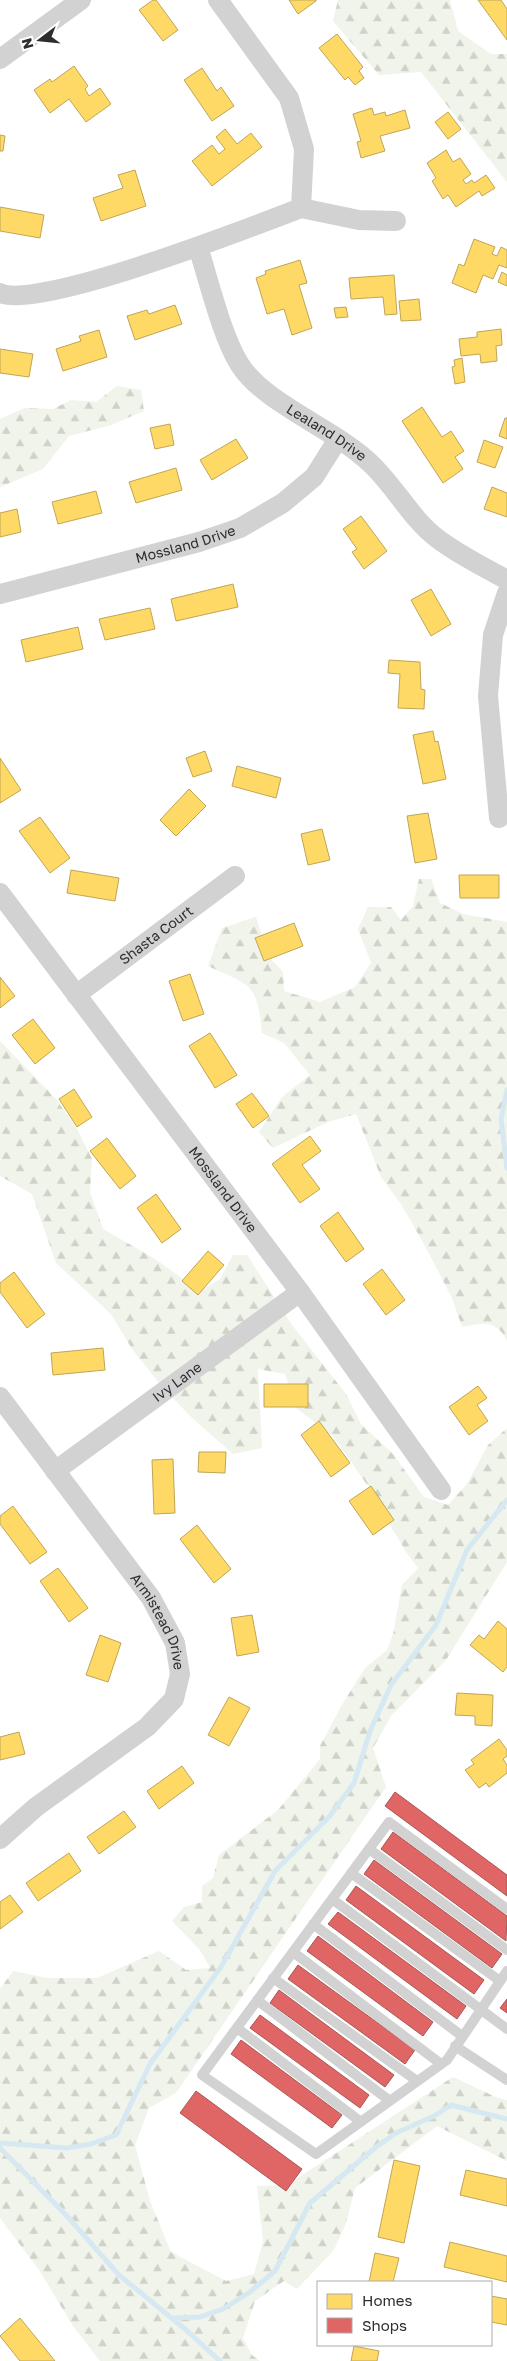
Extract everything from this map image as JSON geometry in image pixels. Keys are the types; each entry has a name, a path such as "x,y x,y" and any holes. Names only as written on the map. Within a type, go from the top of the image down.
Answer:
{"street":[{"path":"0,59 81,0"},
{"path":"218,0 290,98 304,149 301,208"},
{"path":"0,293 37,295 198,247 301,208 359,220 396,221"},
{"name":"Lealand Drive","path":"198,247 230,343 240,366 260,388 370,462 417,519 438,539 507,580"},
{"name":"Mossland Drive","path":"0,594 199,542 240,528 282,503 314,477 338,439"},
{"path":"499,818 488,696 494,635 507,593"},
{"name":"Shasta Court","path":"76,995 236,876"},
{"name":"Mossland Drive","path":"0,893 300,1292 441,1490"},
{"name":"Ivy Lane","path":"56,1472 300,1292"},
{"name":"Armistead Drive","path":"0,1398 151,1598 175,1643 180,1674 174,1698 147,1727 36,1807 0,1839"}],"lane":[{"path":"507,1910 388,1822 202,2075 316,2154 447,2060 507,1971"},
{"path":"369,1849 507,1950"},
{"path":"351,1873 500,1981"},
{"path":"332,1899 507,2029"},
{"path":"313,1924 462,2036"},
{"path":"293,1952 440,2064"},
{"path":"273,1978 417,2081"},
{"path":"257,2000 390,2100"},
{"path":"237,2028 361,2122"},
{"path":"455,2046 507,2080"}],"green space":[{"path":"338,0 450,0 458,31 491,54 507,54 507,182 421,72 379,75 333,21"},
{"path":"117,386 141,390 144,411 111,425 69,436 43,469 0,487 0,419 25,408 53,409 71,400 96,402"},
{"path":"419,879 431,879 440,903 463,914 507,922 507,1341 498,1329 488,1324 462,1327 452,1298 424,1244 401,1204 381,1177 356,1114 328,1122 273,1148 259,1132 282,1097 310,1075 284,1043 262,1033 258,1004 249,988 234,978 208,966 222,928 256,917 269,957 283,972 284,991 320,1002 355,987 371,963 358,929 368,907 391,907 401,920 413,906"},
{"path":"0,1041 56,1099 77,1129 92,1159 90,1192 103,1229 155,1259 200,1291 220,1279 233,1255 247,1255 292,1325 346,1394 361,1424 393,1454 424,1497 448,1505 467,1484 488,1445 507,1428 507,1562 446,1660 391,1716 373,1748 386,1787 176,2093 149,2108 135,2145 150,2201 171,2252 226,2281 254,2274 263,2241 257,2186 287,2185 453,2077 498,2098 507,2100 507,2161 437,2126 355,2188 346,2223 334,2250 297,2289 284,2281 255,2301 243,2338 252,2355 260,2361 100,2361 73,2326 39,2270 0,2218 0,1989 13,1971 47,1978 97,1978 159,1951 186,1970 210,1968 200,1950 172,1921 184,1907 202,1902 202,1886 213,1878 219,1855 278,1810 320,1759 320,1746 343,1703 365,1668 387,1650 393,1634 402,1585 418,1568 406,1552 370,1489 333,1436 296,1408 285,1374 258,1369 262,1448 233,1454 190,1416 160,1384 132,1349 111,1314 56,1263 32,1194 0,1176"}],"building: Homes":[{"path":"153,0 156,0 178,30 163,41 139,10"},
{"path":"289,0 316,0 316,1 298,14"},
{"path":"478,0 501,0 507,9 507,40"},
{"path":"337,34 363,67 359,71 364,78 355,85 348,77 345,80 319,48"},
{"path":"74,66 88,86 85,89 89,96 100,88 111,104 86,122 69,99 50,113 34,90 50,79 52,82"},
{"path":"202,68 217,91 221,87 234,106 212,121 184,80"},
{"path":"372,108 374,115 385,112 386,116 405,110 410,128 380,136 385,151 361,158 357,142 361,141 353,114"},
{"path":"448,112 461,129 448,139 435,122"},
{"path":"225,129 237,144 251,133 262,147 212,186 192,161 212,145 219,154 225,149 216,137"},
{"path":"0,135 5,136 3,151 0,151"},
{"path":"446,150 453,162 460,158 471,174 463,180 466,184 472,180 474,183 486,175 495,188 482,196 479,191 456,207 448,195 443,199 432,181 436,178 427,163"},
{"path":"135,170 146,206 101,221 93,198 123,188 118,175"},
{"path":"0,207 44,215 40,238 0,231"},
{"path":"474,239 495,247 492,254 497,256 501,247 507,250 507,268 499,265 493,279 483,275 476,293 452,283 459,264 464,266"},
{"path":"300,260 307,283 299,285 312,328 292,335 284,309 267,314 256,278 266,274 265,271"},
{"path":"502,272 507,275 507,286 498,282"},
{"path":"394,275 397,314 385,315 383,297 351,299 349,278"},
{"path":"419,299 421,320 401,321 399,301"},
{"path":"175,305 182,324 135,340 127,316 147,310 149,314"},
{"path":"346,307 348,317 336,318 334,308"},
{"path":"501,329 502,345 496,346 497,361 481,363 480,354 461,356 459,339 477,337 477,332"},
{"path":"99,330 107,357 63,371 56,349 81,341 79,336"},
{"path":"0,349 33,354 29,377 0,373"},
{"path":"462,358 465,382 455,384 452,367 455,366 454,360"},
{"path":"422,407 442,437 451,431 464,451 455,457 463,469 443,483 402,421"},
{"path":"505,418 507,418 507,439 499,436"},
{"path":"170,424 174,445 155,449 150,428"},
{"path":"236,439 248,458 212,480 200,460"},
{"path":"484,440 503,447 495,468 477,462"},
{"path":"176,468 182,490 136,503 129,482"},
{"path":"492,487 507,493 507,517 484,509"},
{"path":"96,491 102,513 58,524 52,502"},
{"path":"17,509 21,532 0,537 0,513"},
{"path":"361,516 387,551 364,569 352,552 357,549 343,529"},
{"path":"233,584 238,607 176,621 171,599"},
{"path":"431,589 451,624 431,636 411,600"},
{"path":"150,608 155,629 105,640 99,619"},
{"path":"78,627 83,649 26,662 21,640"},
{"path":"389,660 420,662 421,689 425,690 424,709 398,708 400,674 388,673"},
{"path":"433,731 435,742 438,741 446,779 423,784 413,735"},
{"path":"205,751 212,771 193,777 186,758"},
{"path":"0,758 21,790 0,803"},
{"path":"237,766 281,778 276,798 232,786"},
{"path":"189,789 206,806 176,836 160,820"},
{"path":"428,813 437,859 415,863 407,816"},
{"path":"40,817 70,858 50,873 19,831"},
{"path":"322,829 330,860 308,865 301,834"},
{"path":"71,870 119,878 115,901 67,893"},
{"path":"459,875 499,875 499,898 460,898"},
{"path":"294,923 303,946 264,961 255,938"},
{"path":"190,974 204,1014 183,1021 169,981"},
{"path":"0,977 15,996 0,1008"},
{"path":"33,1019 55,1048 35,1064 12,1035"},
{"path":"210,1033 237,1075 215,1088 189,1046"},
{"path":"74,1089 92,1117 77,1127 59,1099"},
{"path":"252,1093 269,1116 253,1128 236,1104"},
{"path":"310,1136 321,1151 302,1165 320,1189 300,1203 272,1164"},
{"path":"107,1138 136,1176 120,1189 90,1151"},
{"path":"156,1194 181,1229 162,1243 137,1208"},
{"path":"338,1212 364,1249 346,1262 320,1226"},
{"path":"208,1251 224,1265 198,1295 182,1281"},
{"path":"382,1269 405,1300 386,1315 363,1284"},
{"path":"14,1272 45,1314 27,1328 0,1292 0,1283"},
{"path":"103,1348 105,1370 53,1375 51,1353"},
{"path":"264,1384 308,1384 308,1407 264,1407"},
{"path":"478,1386 487,1398 477,1405 488,1421 469,1435 449,1407"},
{"path":"319,1421 350,1463 331,1477 301,1435"},
{"path":"199,1452 226,1452 225,1473 198,1472"},
{"path":"173,1459 175,1513 154,1514 152,1460"},
{"path":"371,1486 394,1520 373,1535 349,1501"},
{"path":"13,1506 47,1552 30,1564 0,1524 0,1516"},
{"path":"197,1525 231,1569 214,1583 180,1539"},
{"path":"58,1568 88,1608 69,1622 40,1581"},
{"path":"252,1615 259,1652 237,1656 231,1618"},
{"path":"498,1621 507,1629 507,1667 503,1672 470,1645 479,1635 484,1639"},
{"path":"100,1635 121,1643 108,1682 86,1675"},
{"path":"457,1693 493,1695 492,1726 475,1725 475,1716 455,1715"},
{"path":"229,1697 250,1708 229,1746 208,1735"},
{"path":"19,1732 25,1754 0,1760 0,1737"},
{"path":"499,1739 507,1750 507,1756 503,1759 507,1765 507,1773 489,1787 486,1783 479,1788 465,1770 474,1764 471,1760"},
{"path":"182,1766 194,1783 159,1809 147,1791"},
{"path":"124,1811 136,1827 99,1854 87,1837"},
{"path":"69,1853 81,1871 38,1901 26,1883"},
{"path":"10,1895 23,1912 0,1929 0,1902"},
{"path":"394,2160 420,2166 404,2243 378,2237"},
{"path":"466,2170 507,2179 507,2206 460,2195"},
{"path":"450,2242 507,2256 507,2282 444,2267"},
{"path":"375,2253 399,2258 393,2281 369,2281"},
{"path":"492,2296 507,2299 507,2325 492,2322"},
{"path":"20,2318 55,2361 20,2361 0,2336"},
{"path":"354,2346 379,2351 377,2361 351,2361"}],"building: Shops":[{"path":"395,1792 507,1875 507,1896 385,1806"},
{"path":"393,1832 507,1916 506,1941 381,1849"},
{"path":"374,1860 502,1954 492,1968 364,1874"},
{"path":"356,1886 484,1980 474,1994 346,1900"},
{"path":"338,1912 466,2006 457,2019 328,1924"},
{"path":"318,1936 433,2022 423,2036 307,1951"},
{"path":"298,1965 415,2050 405,2064 288,1979"},
{"path":"279,1990 394,2075 385,2087 270,2003"},
{"path":"507,1999 507,2013 500,2008"},
{"path":"260,2015 369,2095 360,2108 250,2028"},
{"path":"241,2040 342,2115 332,2128 231,2054"},
{"path":"196,2091 302,2169 286,2191 180,2113"}],"waterway":[{"path":"507,1090 501,1119 507,1168"},
{"path":"0,2143 67,2148 91,2144 116,2135 150,2064 221,1967 275,1871 329,1817 354,1783 370,1731 391,1685 436,1625 467,1550 507,1500"},
{"path":"172,2318 200,2317 223,2309 250,2292 275,2271 310,2203 376,2147 396,2133 434,2116 451,2105 507,2119"},
{"path":"0,2148 66,2215 119,2275 185,2329 220,2361"}]}
